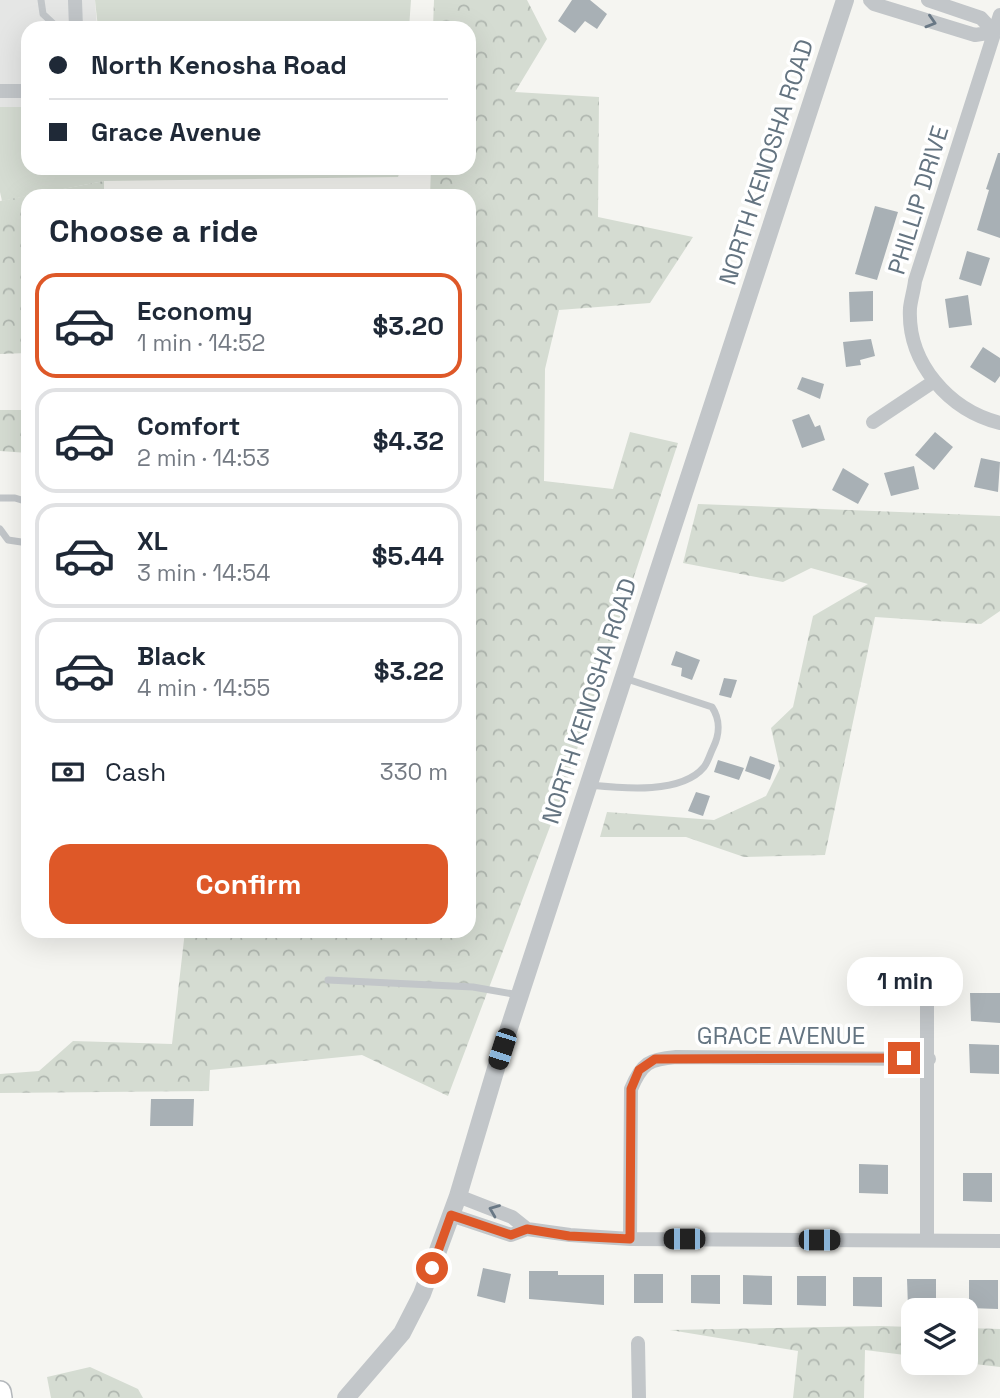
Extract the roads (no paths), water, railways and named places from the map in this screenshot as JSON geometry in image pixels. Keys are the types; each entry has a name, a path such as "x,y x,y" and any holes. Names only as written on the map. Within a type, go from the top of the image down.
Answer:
{"main road":[{"path":"0,1392 1,1398"}],"street":[{"path":"75,0 76,21"},
{"name":"NORTH KENOSHA ROAD","path":"346,1398 385,1356 402,1333 422,1294 458,1196 587,785 845,0"},
{"path":"870,0 874,4 975,35 994,32"},
{"path":"928,0 981,18 994,32"},
{"name":"PHILLIP DRIVE","path":"1000,15 915,281 910,308 913,338 933,382 951,398 1000,423"},
{"path":"0,91 21,91"},
{"path":"873,422 933,382"},
{"path":"927,982 927,1240"},
{"name":"GRACE AVENUE","path":"630,1239 631,1089 639,1070 655,1059 929,1059"},
{"path":"458,1196 512,1217 527,1229 569,1236 630,1239 1000,1241"},
{"path":"451,1215 511,1235 527,1229"},
{"path":"638,1343 639,1398"}],"lane":[{"path":"41,0 43,14 50,21"},
{"path":"0,498 21,500"},
{"path":"0,529 8,540 21,542"},
{"path":"587,785 654,787 686,781 704,767 718,739 718,715 712,707 622,677"},
{"path":"328,980 473,987 520,996"}]}
